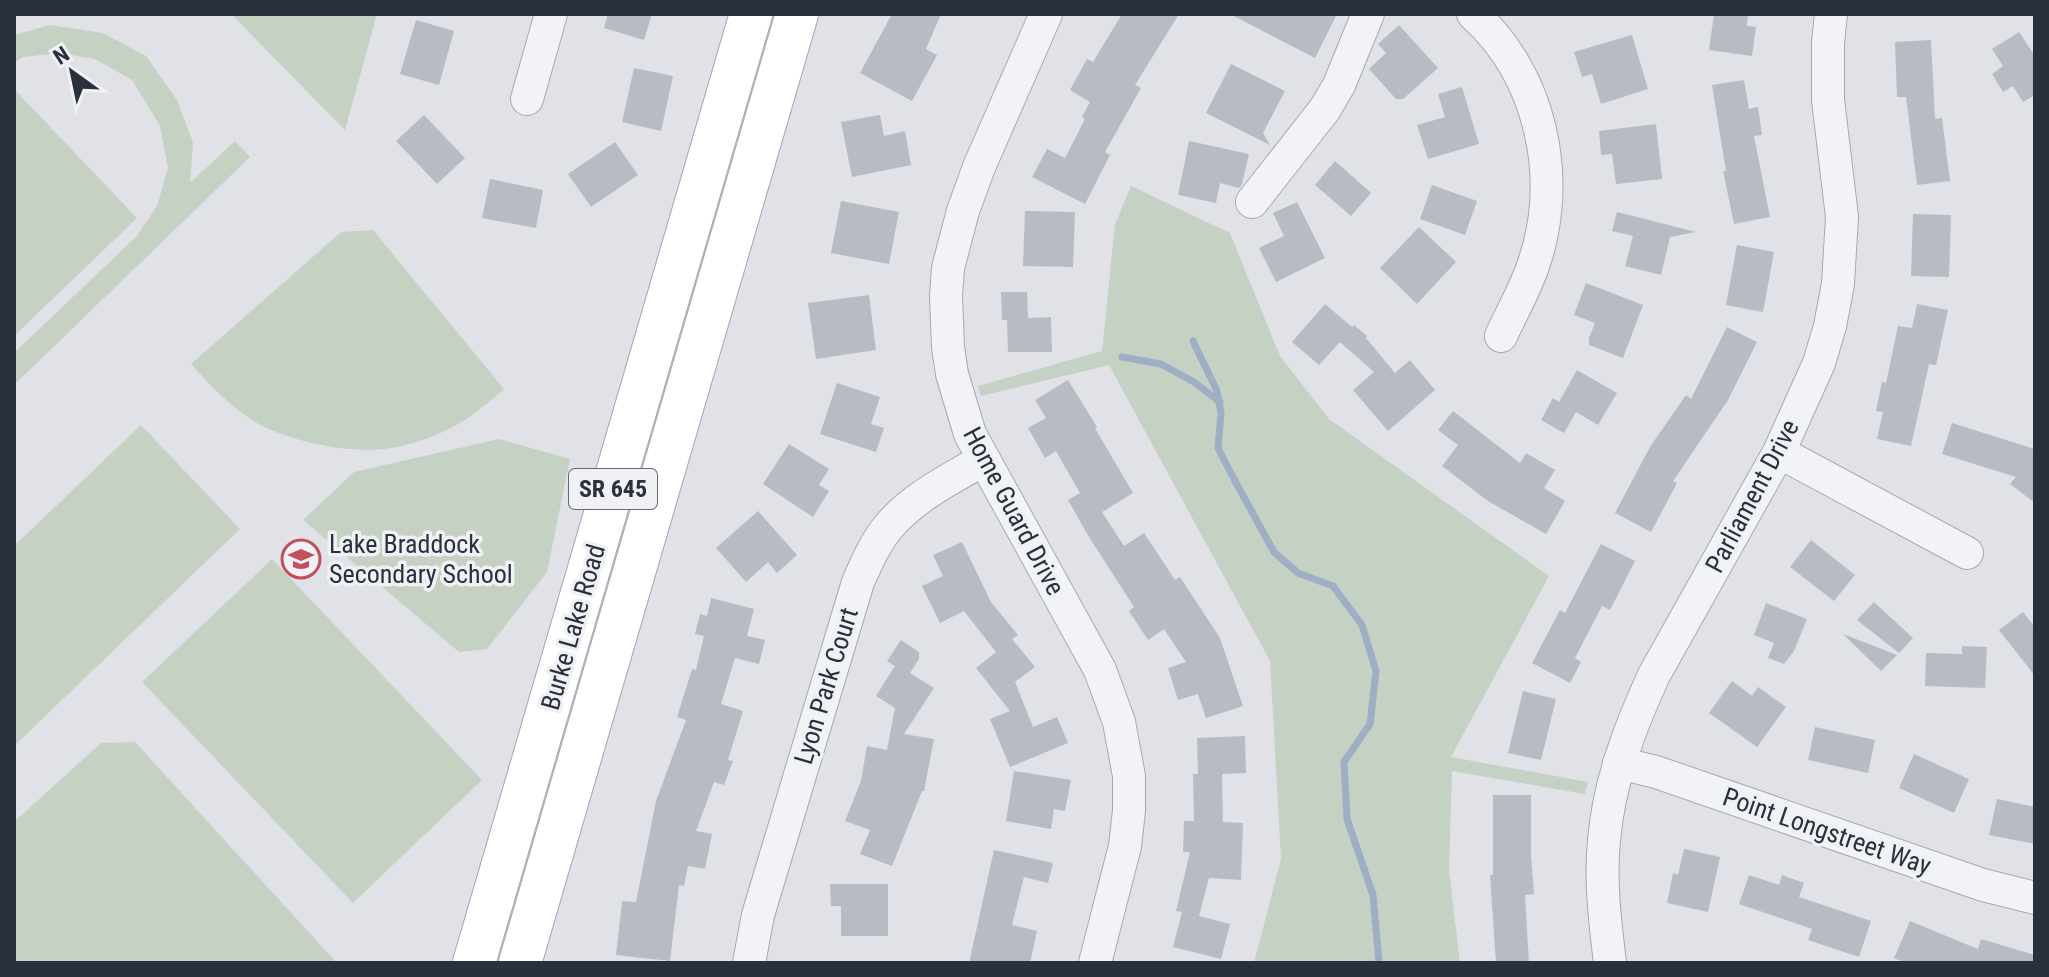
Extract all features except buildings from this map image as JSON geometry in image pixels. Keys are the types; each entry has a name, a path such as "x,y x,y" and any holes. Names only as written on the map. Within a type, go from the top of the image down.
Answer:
{"main road":[{"name":"Burke Lake Road","path":"474,963 751,14"},
{"name":"Burke Lake Road","path":"520,963 797,14"}],"street":[{"path":"527,99 551,14"},
{"name":"Home Guard Drive","path":"1046,14 963,211 948,268 948,347 963,417 983,460 1100,670 1119,722 1129,776 1129,811 1125,846 1095,963"},
{"path":"1252,202 1325,109 1339,85 1368,14"},
{"path":"1473,14 1497,40 1526,88 1539,127 1546,169 1547,192 1540,243 1533,266 1501,336"},
{"name":"Parliament Drive","path":"1610,963 1602,894 1604,841 1619,763 1654,675 1779,452 1819,363 1830,326 1838,284 1842,217 1828,100 1831,14"},
{"path":"1779,452 1967,553"},
{"name":"Lyon Park Court","path":"749,963 758,915 791,803 858,582 869,558 901,513 938,485 983,460"},
{"name":"Point Longstreet Way","path":"1619,763 1656,772 1983,885 2035,898"}],"green space":[{"path":"231,14 377,14 345,130"},
{"path":"50,25 103,33 146,56 177,100 193,143 190,183 235,141 250,157 14,385 14,353 137,236 157,206 168,168 160,126 132,80 95,59 60,53 23,57 14,63 14,35"},
{"path":"14,89 137,218 14,336"},
{"path":"1131,186 1230,233 1280,356 1329,419 1549,576 1451,757 1588,782 1585,794 1452,771 1449,870 1460,963 1254,963 1281,859 1270,661 1109,365 981,396 978,386 1102,351 1115,224"},
{"path":"373,230 504,389 473,414 438,434 397,447 375,450 337,448 280,433 249,418 218,393 191,364 341,232"},
{"path":"141,425 240,529 14,746 14,546"},
{"path":"499,439 570,459 547,572 487,649 459,652 303,520 354,472"},
{"path":"272,559 482,780 353,903 142,682"},
{"path":"135,742 337,963 14,963 14,822 101,743"}],"waterway":[{"path":"1193,341 1217,391 1221,413 1218,448 1274,552 1298,573 1333,586 1362,625 1376,671 1370,724 1344,762 1347,819 1373,895 1379,963"},
{"path":"1122,357 1161,364 1194,382 1220,402"}],"place":[{"name":"Lake Braddock Secondary School","path":"301,559"}]}
